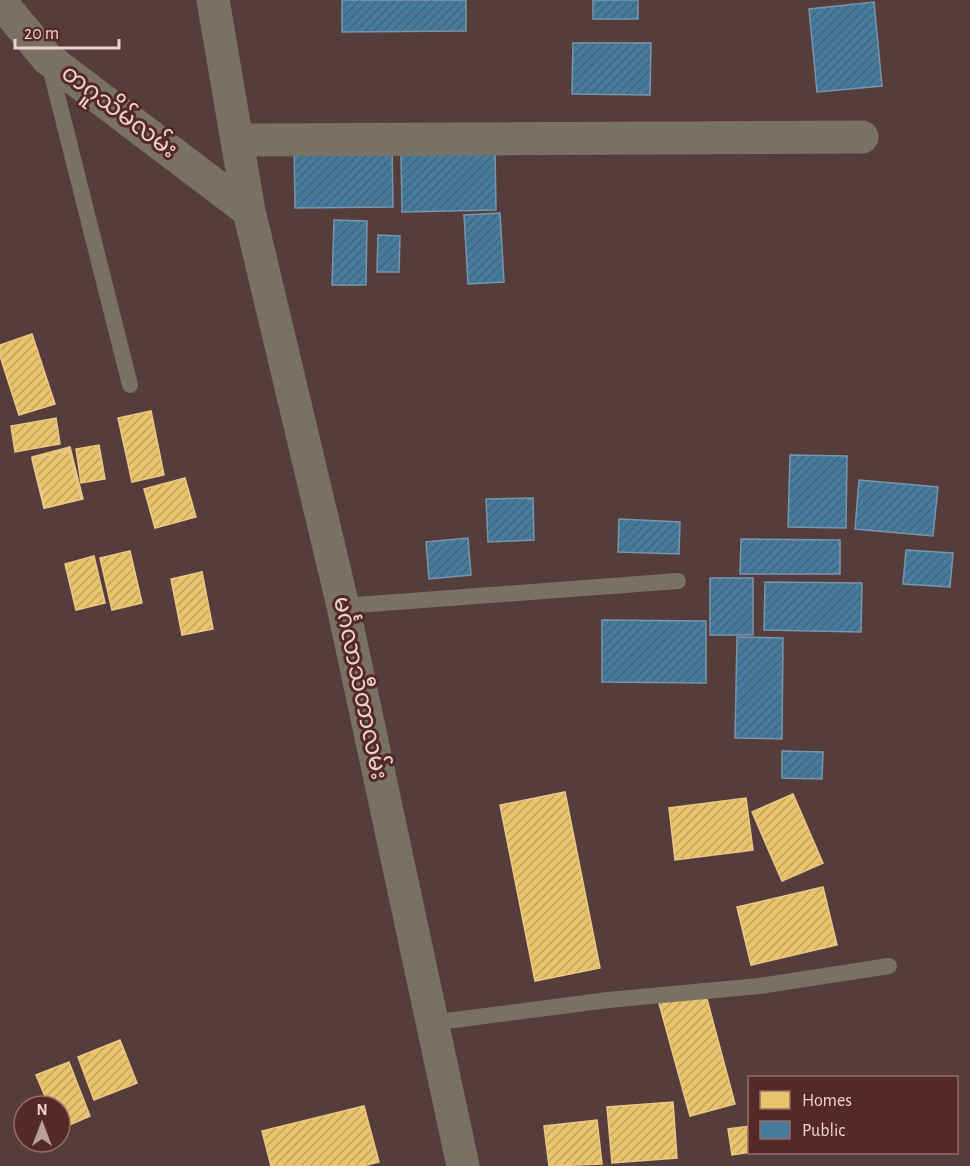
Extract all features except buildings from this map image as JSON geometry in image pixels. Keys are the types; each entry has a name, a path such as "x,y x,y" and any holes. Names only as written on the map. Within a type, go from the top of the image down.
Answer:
{"street":[{"name":"မင်္ဂလာသီတာလမ်း","path":"213,0 249,211 343,606 463,1166"},
{"name":"တဂူသိမ်လမ်း","path":"0,1 47,58 249,211"},
{"path":"237,140 862,138"}],"lane":[{"path":"47,58 130,385"},
{"path":"343,606 678,581"},
{"path":"431,1023 608,1000 759,986 889,966"}]}
